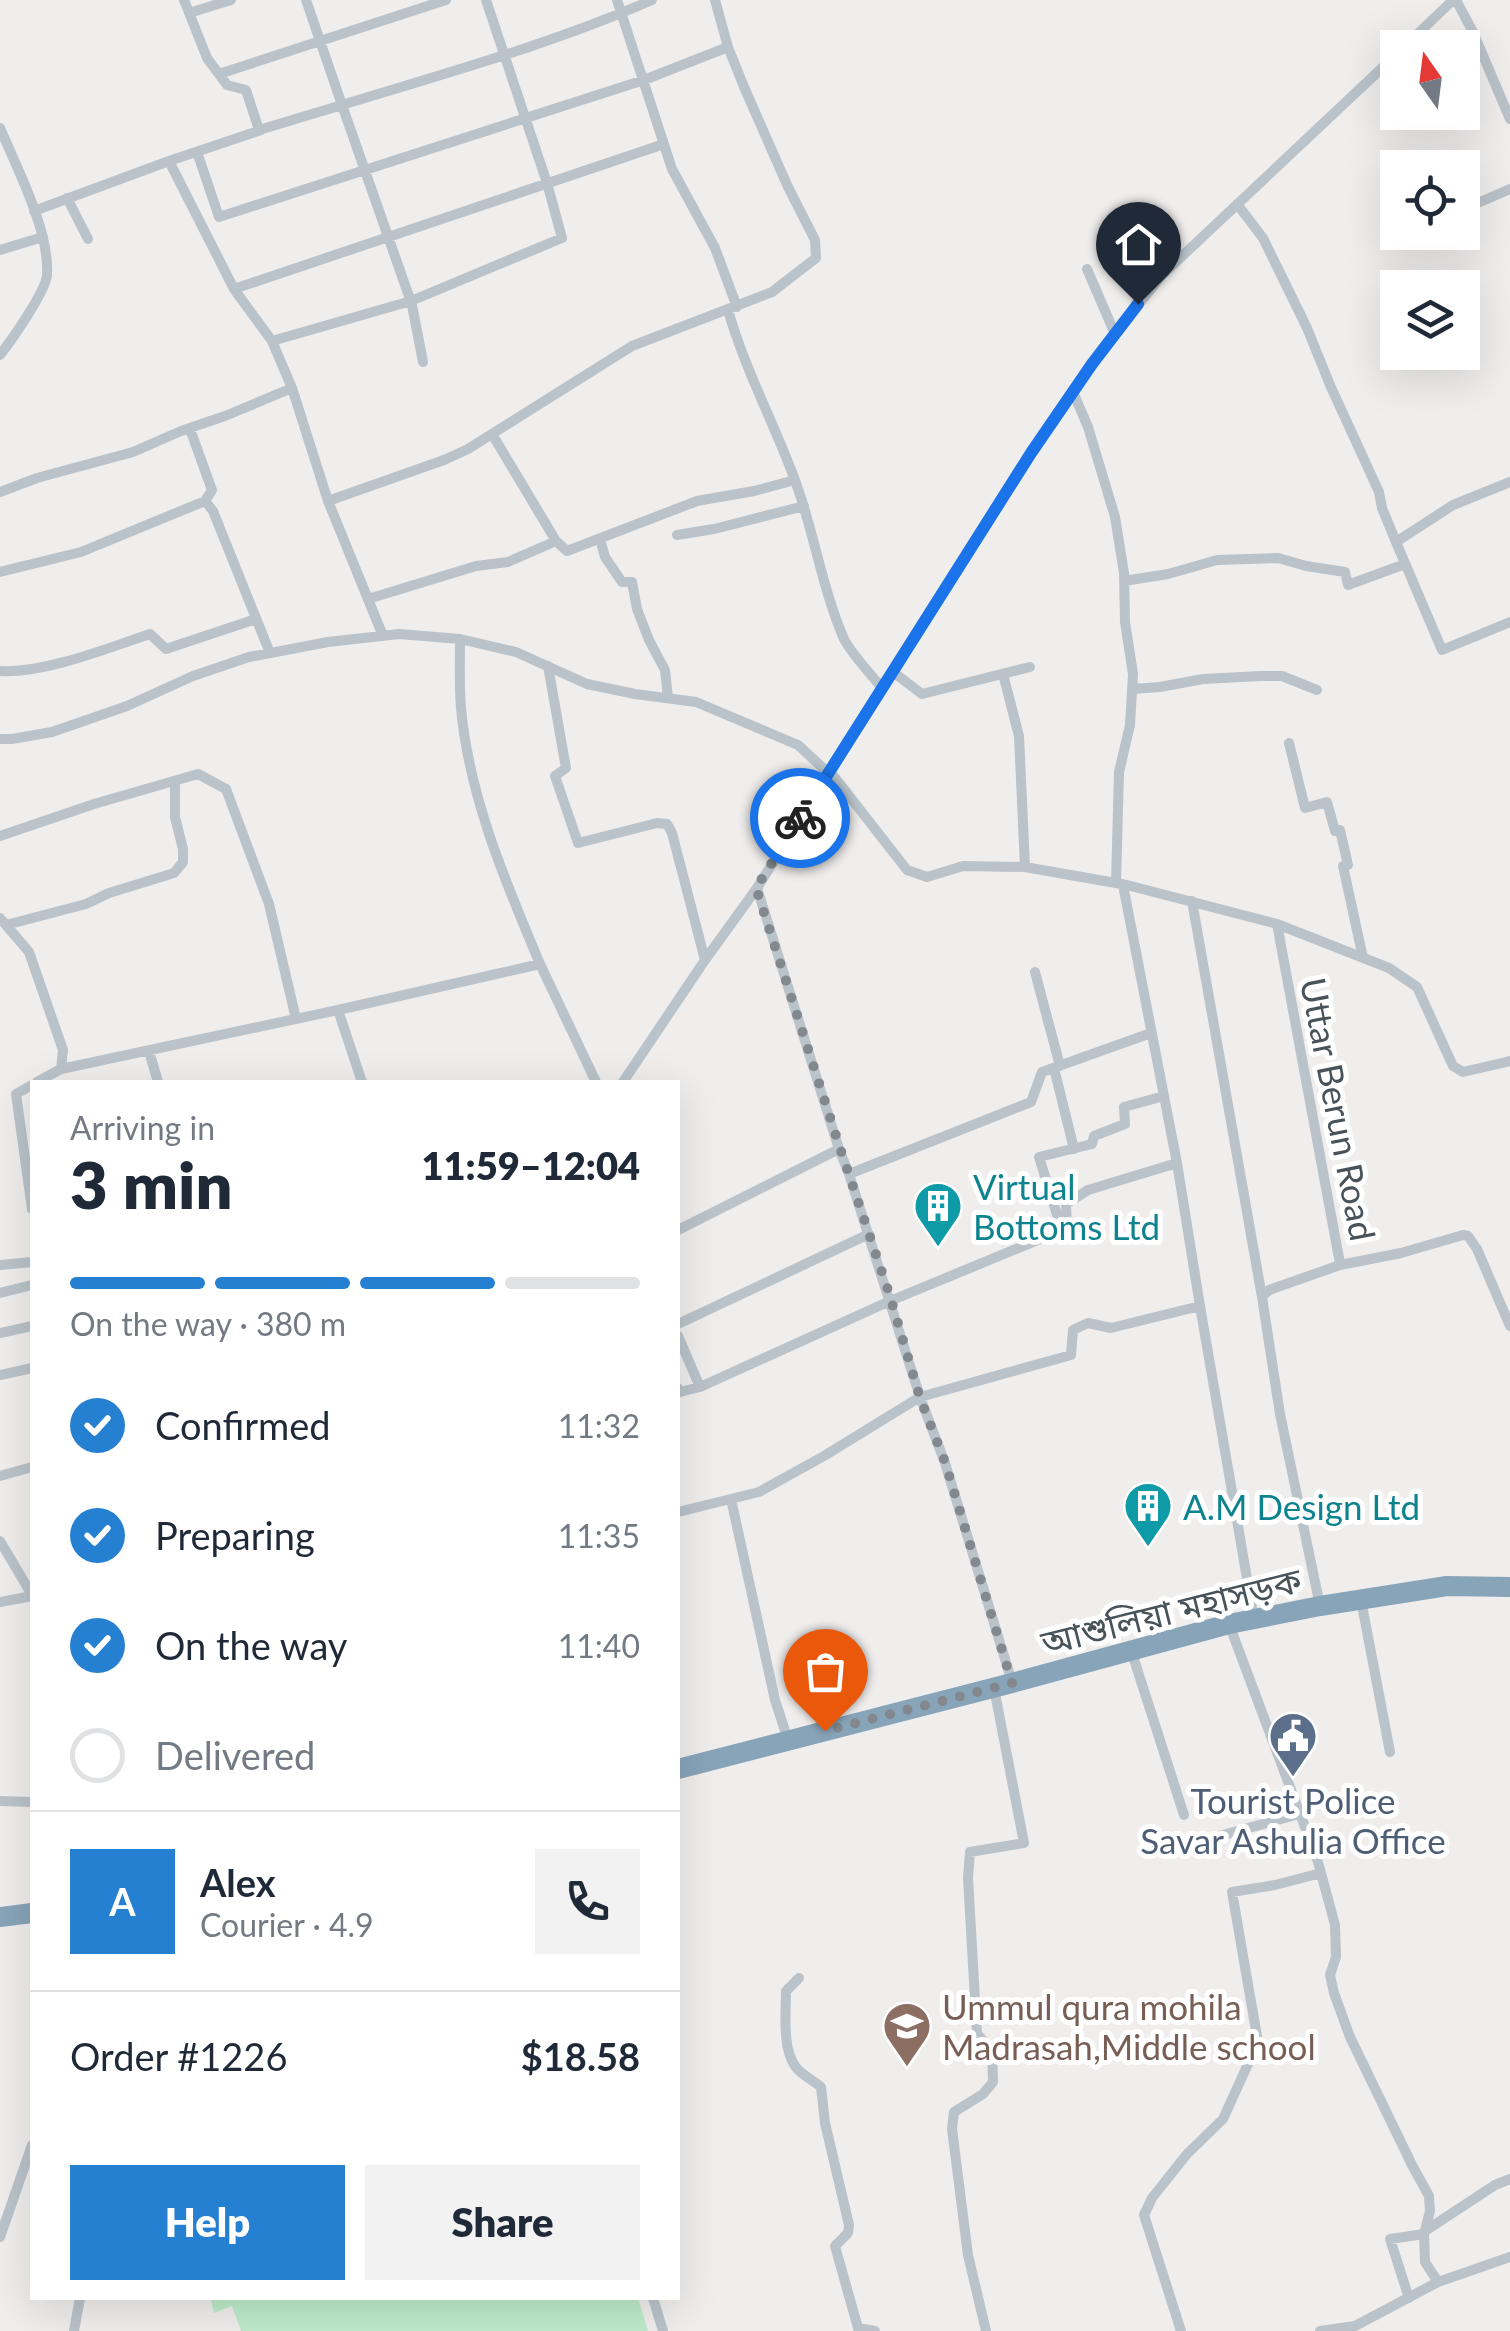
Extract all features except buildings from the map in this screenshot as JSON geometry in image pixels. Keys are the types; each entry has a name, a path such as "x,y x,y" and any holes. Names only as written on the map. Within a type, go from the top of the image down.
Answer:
{"highway":[{"name":"আশুলিয়া মহাসড়ক","path":"680,1767 1229,1624 1447,1586 1510,1587"},
{"path":"0,1917 30,1913"}],"street":[{"path":"184,0 207,58 228,85 246,90 261,130"},
{"path":"189,13 230,0"},
{"path":"306,0 390,236 424,362"},
{"path":"219,74 446,0"},
{"path":"272,341 410,301 562,238 548,182 486,0"},
{"path":"617,0 672,169 715,248 733,309 736,336 795,480 846,642 882,688"},
{"path":"34,211 261,130 504,56 652,0"},
{"path":"328,501 444,460 632,346 772,292 811,262 817,253 815,240 765,137 728,47 716,0"},
{"path":"1422,30 1454,0 1474,32 1510,118"},
{"path":"197,152 219,217 644,80 728,47"},
{"path":"624,1080 756,888 1031,453 1114,334 1162,275 1380,70"},
{"path":"0,128 43,237 48,278 0,355"},
{"path":"234,289 664,144"},
{"path":"169,162 200,220"},
{"path":"169,162 234,289 272,341 292,388 328,501 383,636"},
{"path":"1480,202 1510,189"},
{"path":"67,198 88,239"},
{"path":"1237,204 1263,238 1308,328 1442,650 1510,622"},
{"path":"0,250 43,237"},
{"path":"1087,269 1114,334"},
{"path":"0,492 133,452 292,388"},
{"path":"1073,392 1088,427 1115,517 1133,674 1130,726 1119,772 1120,884 1177,1163 1254,1619"},
{"path":"0,572 81,552 205,501 212,490 190,428"},
{"path":"492,434 556,541 567,551 697,500 795,480"},
{"path":"1396,542 1453,505 1510,482"},
{"path":"205,501 213,510 270,653"},
{"path":"677,535 804,506"},
{"path":"600,538 605,557 622,582 632,582 643,625 666,670 668,698"},
{"path":"368,599 476,566 508,562 556,541"},
{"path":"1124,581 1217,560 1278,558 1345,572 1348,586 1406,564"},
{"path":"0,671 17,672 87,655 150,634 166,648 256,619"},
{"path":"0,739 52,732 249,657 399,634 460,639 516,652 588,684 696,702 798,745 829,770 907,870 927,877 962,866 1024,867 1120,884 1277,924"},
{"path":"460,639 461,709 474,778 505,880 595,1080"},
{"path":"548,666 566,768 555,776 578,843 657,823 668,824 705,960"},
{"path":"892,672 922,694 1030,667"},
{"path":"1003,674 1019,736 1024,867"},
{"path":"1132,689 1203,679 1282,676 1316,690"},
{"path":"1289,743 1305,808 1328,802 1335,831 1340,830 1348,865 1343,866 1363,958"},
{"path":"0,836 198,774 226,789 269,904 296,1019"},
{"path":"61,1069 63,1050 29,952 3,922 86,904 174,873 183,862 175,817 175,780"},
{"path":"756,888 920,1398 945,1462 1003,1686 1024,1843 970,1852 977,2034 992,2050 993,2082 983,2094 954,2112 952,2129 968,2256 986,2331"},
{"path":"1192,901 1280,1414 1320,1606"},
{"name":"Uttar Berun Road","path":"1277,924 1389,968 1417,987 1453,1066 1462,1072 1510,1061"},
{"name":"Uttar Berun Road","path":"1262,1297 1269,1290 1340,1265 1277,924"},
{"path":"41,1080 61,1069 540,964"},
{"path":"1036,972 1074,1148"},
{"path":"338,1010 361,1080"},
{"path":"850,1174 1031,1102 1042,1072 1151,1033"},
{"path":"148,1051 157,1080"},
{"path":"0,1098 30,1086"},
{"path":"16,1094 30,1195"},
{"path":"1062,1231 1040,1157 1092,1144 1094,1136 1126,1124 1124,1107 1164,1096"},
{"path":"680,1229 840,1148"},
{"path":"680,1392 700,1387 890,1301 1062,1231 1067,1228 1066,1204 1088,1190 1177,1163"},
{"path":"680,1323 870,1234"},
{"path":"1340,1265 1468,1236 1477,1248 1510,1326"},
{"path":"0,1265 30,1262"},
{"path":"0,1292 30,1285"},
{"path":"680,1512 760,1492 920,1398 1071,1354 1072,1330 1088,1323 1112,1328 1200,1306"},
{"path":"0,1334 30,1326"},
{"path":"680,1341 700,1387"},
{"path":"0,1375 30,1368"},
{"path":"0,1476 30,1468"},
{"path":"732,1499 775,1700 788,1740"},
{"path":"0,1541 30,1591"},
{"path":"0,1602 30,1595"},
{"path":"1361,1600 1390,1752"},
{"path":"1229,1624 1321,1873 1335,1925 1336,1957 1330,1974 1334,1993 1350,2036 1430,2196 1424,2232 1425,2262 1438,2282"},
{"path":"1131,1649 1184,1815"},
{"path":"0,1802 30,1802"},
{"path":"1194,1843 1299,1814"},
{"path":"1181,2331 1144,2216 1152,2198 1175,2169 1223,2119 1258,2042 1232,1892 1321,1873"},
{"path":"799,1978 786,1990 789,2050 795,2066 821,2088 848,2226 848,2233 835,2246 858,2328 875,2331"},
{"path":"0,2237 30,2151"},
{"path":"1409,2298 1390,2240 1424,2232 1510,2180"},
{"path":"1320,2331 1357,2328 1438,2282 1509,2262"},
{"path":"74,2331 80,2300"},
{"path":"653,2300 663,2331"}],"green space":[{"path":"211,2300 639,2300 648,2331 241,2331 232,2306 214,2313"}],"way so far":[{"path":"800,818 756,888 920,1398 945,1462 1012,1683 825,1731"}],"place":[{"name":"Virtual Bottoms Ltd","path":"938,1248"},
{"name":"A.M Design Ltd","path":"1148,1548"},
{"name":"Tourist Police Savar Ashulia Office","path":"1293,1778"},
{"name":"Ummul qura mohila Madrasah,Middle school","path":"907,2068"}],"route":[{"path":"800,818 1031,453 1138,304"}]}
